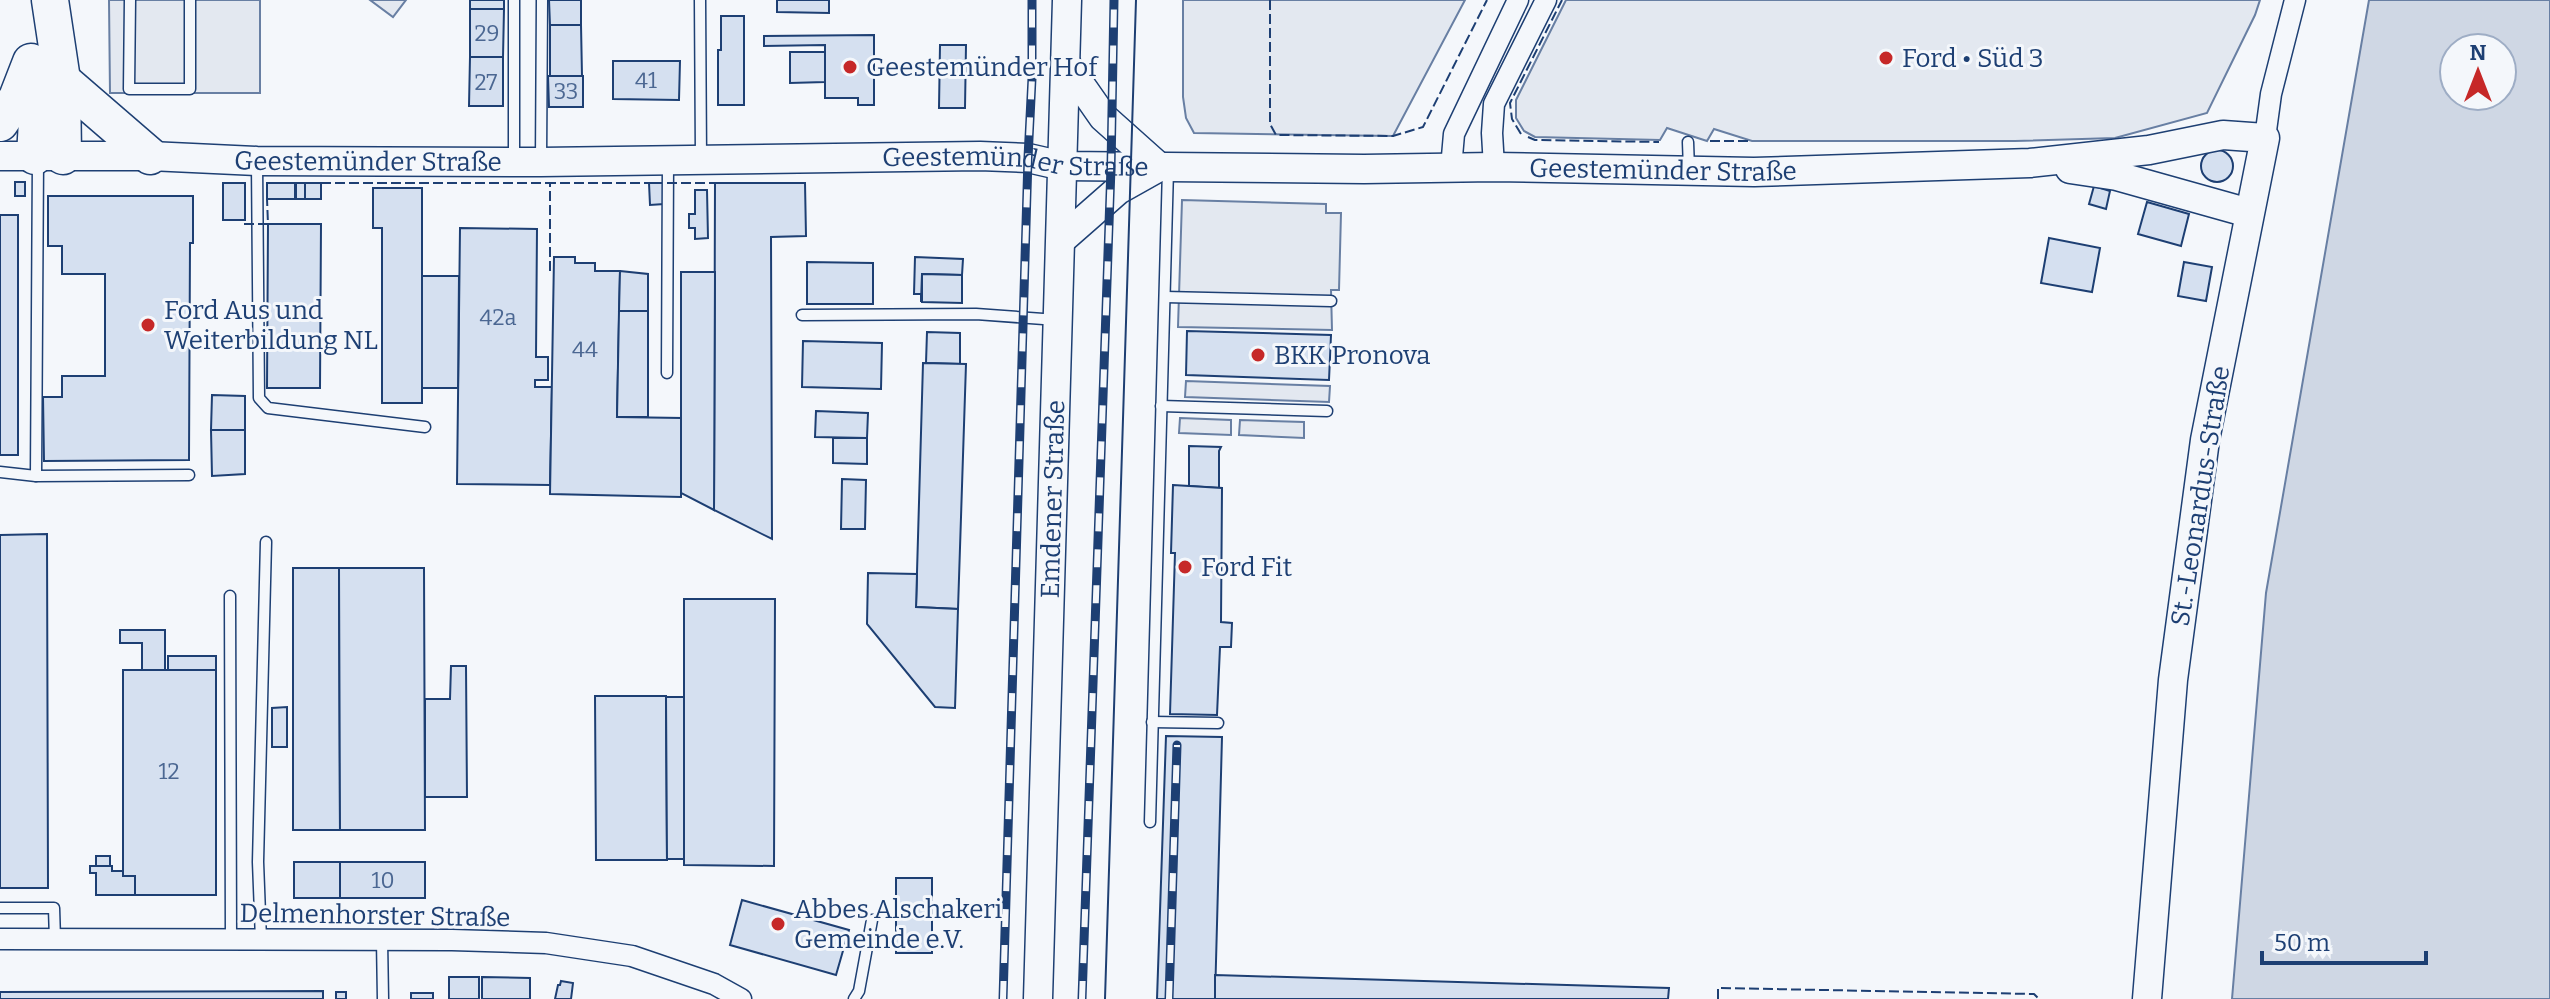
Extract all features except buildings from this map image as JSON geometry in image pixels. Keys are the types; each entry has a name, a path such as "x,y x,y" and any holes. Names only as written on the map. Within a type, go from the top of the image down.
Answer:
{"highway":[{"path":"34,156 62,80 47,17"},
{"path":"0,123 17,98 47,17"},
{"path":"34,156 47,17"},
{"path":"62,80 150,156"}],"street":[{"name":"Emdener Straße","path":"1038,999 1067,0"},
{"path":"1451,168 1454,134 1518,0"},
{"path":"1494,167 1494,104 1546,0"},
{"name":"St.-Leonardus-Straße","path":"2147,999 2173,680 2205,440 2271,94 2295,0"},
{"path":"1061,240 1118,190 1164,167 1103,117 1066,64"},
{"name":"Geestemünder Straße","path":"34,156 150,156 257,161 528,161 980,156 1028,158 1063,166 1494,167 1689,172 2030,163 2149,150 2223,135 2265,138"},
{"name":"Geestemünder Straße","path":"2030,163 2117,176 2249,213"},
{"name":"Delmenhorster Straße","path":"0,939 546,943 632,956 714,984 741,999"}],"lane":[{"path":"130,0 129,89 190,89 190,0"},
{"path":"514,0 528,161"},
{"path":"528,161 542,0"},
{"path":"700,0 701,160"},
{"path":"1688,142 1689,172"},
{"path":"34,156 36,476"},
{"path":"667,373 668,160"},
{"path":"257,161 259,398 268,408 425,427"},
{"path":"1150,822 1165,297 1164,167"},
{"path":"1165,297 1331,301"},
{"path":"802,315 976,314 1059,320"},
{"path":"1161,406 1327,411"},
{"path":"0,472 36,476 189,475"},
{"path":"261,940 258,862 266,542"},
{"path":"230,596 231,940"},
{"path":"1152,722 1218,723"},
{"path":"0,908 54,908 55,940"},
{"path":"854,999 859,991 872,920"},
{"path":"382,940 383,999"}],"shaded area":[{"path":"109,0 260,0 260,93 110,93"},
{"path":"370,0 406,0 393,17"},
{"path":"1183,0 1465,0 1393,136 1194,133 1186,118 1183,97"},
{"name":"Ford • Süd 3","path":"1566,0 2260,0 2207,113 2115,138 1752,141 1714,129 1707,141 1667,128 1660,140 1535,137 1524,131 1516,118 1516,100"},
{"path":"2369,0 2550,0 2550,999 2232,999 2266,593"},
{"path":"1182,200 1326,204 1326,213 1341,213 1339,290 1331,290 1332,330 1178,327"},
{"path":"1186,381 1330,386 1329,402 1185,397"},
{"path":"1180,418 1231,420 1231,435 1179,433"},
{"path":"1240,420 1304,422 1304,438 1239,435"}],"tram line":[{"path":"1105,999 1136,0"}],"railway":[{"path":"1003,999 1032,0"},
{"path":"1082,999 1114,0"},
{"path":"1169,999 1177,745"}],"fence":[{"path":"1270,0 1270,124 1276,135 1393,136 1423,127 1487,0"},
{"path":"1521,134 1512,119 1510,103 1562,0"},
{"path":"1528,137 1535,140 1659,142"},
{"path":"1710,141 1748,141"},
{"path":"321,183 550,183"},
{"path":"550,271 550,183 649,183"},
{"path":"667,183 715,183"},
{"path":"244,224 268,224 267,199"},
{"path":"1718,999 1718,988 2034,994 2039,999"}],"place":[{"name":"Ford • Süd 3","path":"1886,58"},
{"name":"Geestemünder Hof","path":"850,67"},
{"name":"Ford Aus und Weiterbildung NL","path":"148,325"},
{"name":"BKK Pronova","path":"1258,355"},
{"name":"Ford Fit","path":"1185,567"},
{"name":"Abbes Alschakeri Gemeinde e.V.","path":"778,924"}]}
